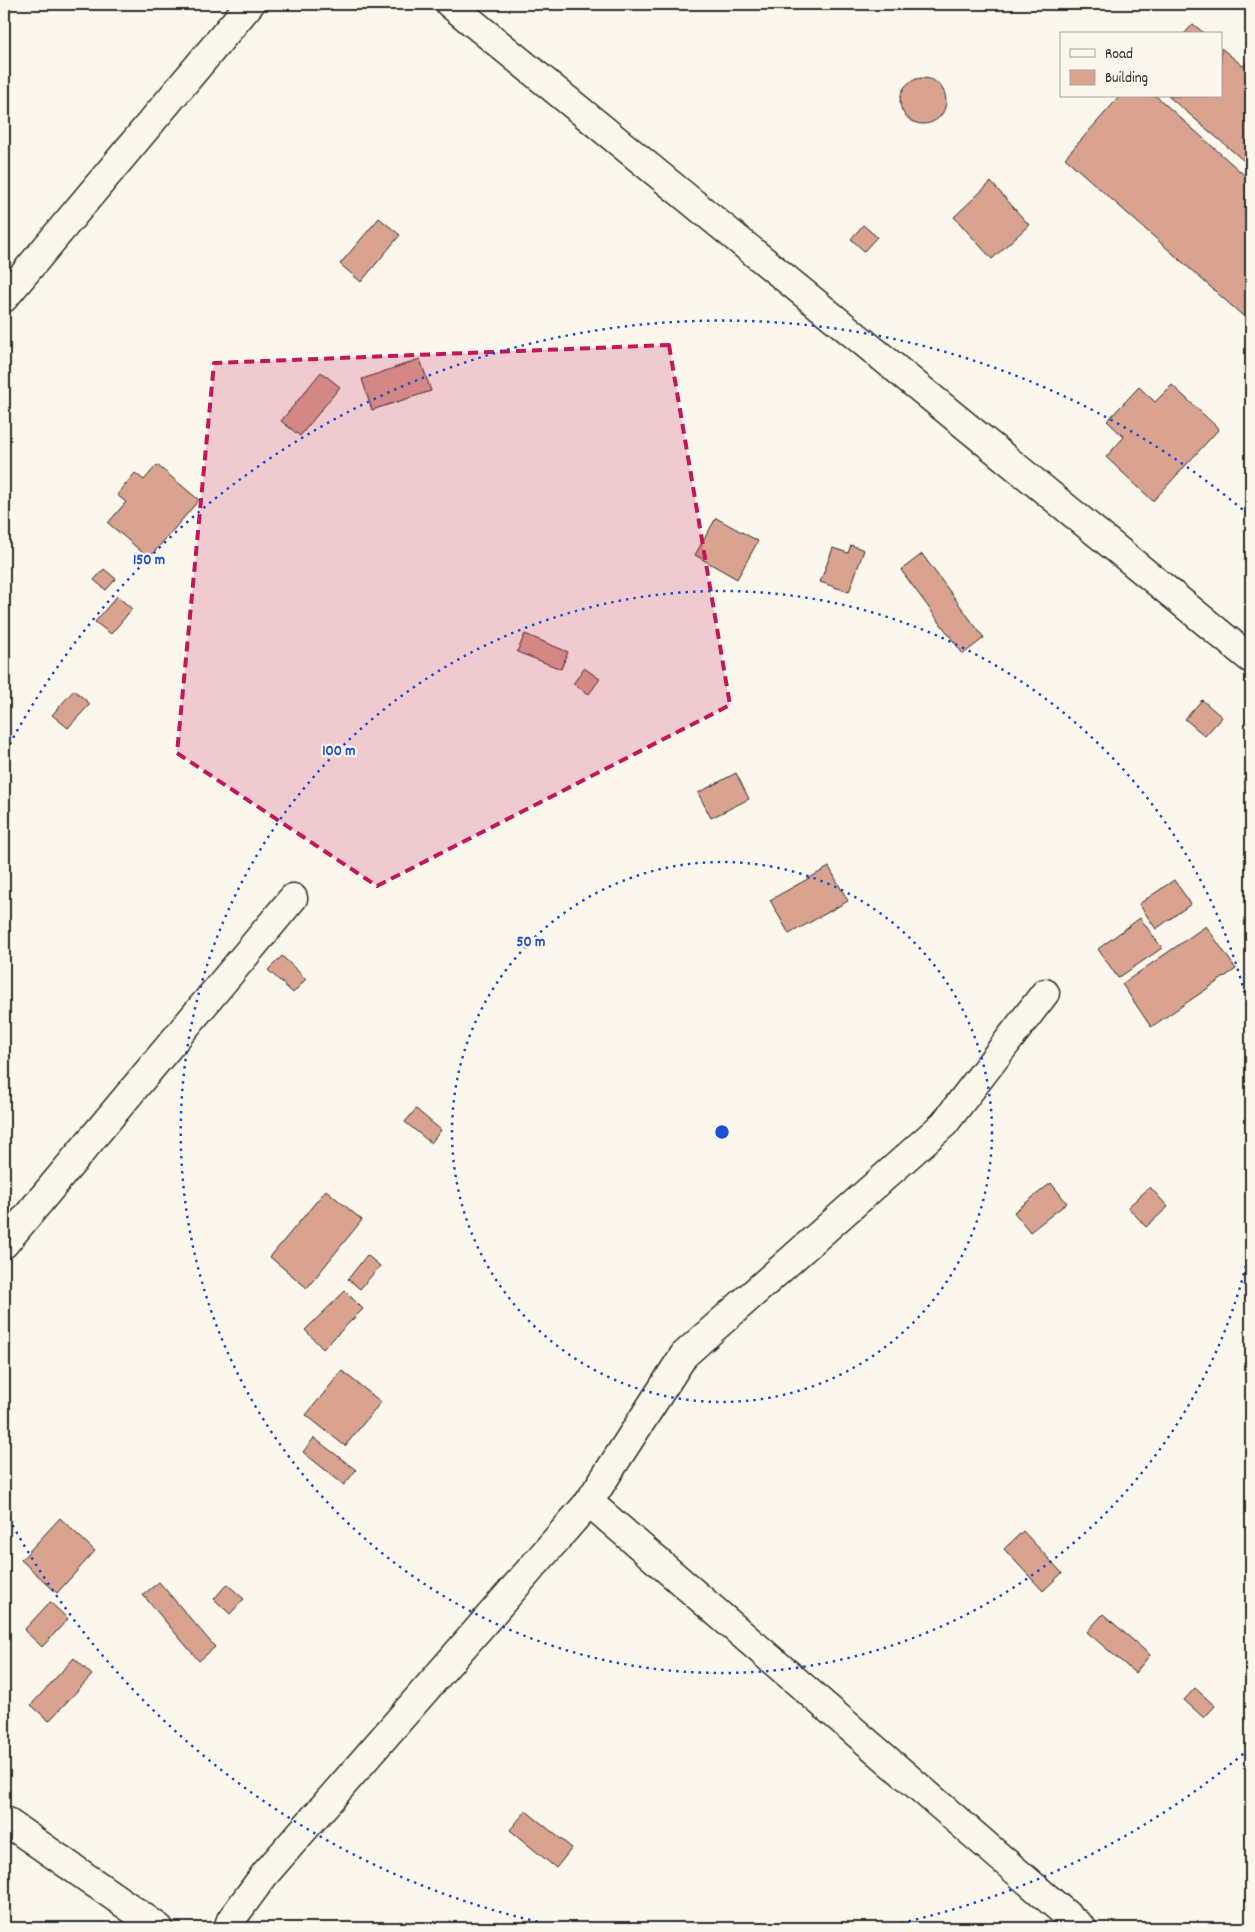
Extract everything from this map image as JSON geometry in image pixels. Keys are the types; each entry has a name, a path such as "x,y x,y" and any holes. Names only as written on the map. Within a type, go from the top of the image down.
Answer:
{"street":[{"path":"4,298 250,4"},
{"path":"450,4 1251,659"},
{"path":"4,1244 293,898"},
{"path":"228,1928 230,1920 265,1874 589,1502 684,1355 944,1124 1045,993"},
{"path":"589,1502 1082,1928"},
{"path":"4,1820 160,1928"}],"highlighted area":[{"path":"669,345 730,705 377,886 177,753 214,363"}],"building":[{"path":"1193,24 1203,32 1186,32"},
{"path":"1222,49 1243,66 1251,58 1250,166 1170,98 1222,98"},
{"path":"918,78 928,78 940,84 945,92 945,110 940,118 932,123 918,124 910,121 903,114 900,106 900,96 903,88 910,81"},
{"path":"1118,98 1158,98 1251,181 1251,323 1065,158"},
{"path":"991,182 1029,225 992,259 954,217"},
{"path":"379,218 400,235 361,282 340,264"},
{"path":"863,225 877,237 864,251 851,239"},
{"path":"420,359 431,391 372,410 362,379"},
{"path":"321,372 340,387 300,436 281,421"},
{"path":"1172,385 1219,429 1153,501 1106,457 1124,437 1107,421 1139,387 1155,402"},
{"path":"157,465 199,500 149,558 108,523 126,502 117,495 135,473 144,480"},
{"path":"716,518 758,541 737,579 695,555"},
{"path":"851,545 864,550 849,592 820,582 833,548 848,553"},
{"path":"922,554 984,638 963,654 901,570"},
{"path":"104,569 116,579 106,590 94,580"},
{"path":"117,596 132,609 111,634 95,622"},
{"path":"525,634 568,652 561,669 517,652"},
{"path":"584,668 600,679 589,694 573,684"},
{"path":"74,690 90,704 68,728 52,715"},
{"path":"1202,700 1222,717 1205,736 1185,719"},
{"path":"736,773 749,799 711,818 698,793"},
{"path":"829,867 848,901 789,934 770,900"},
{"path":"1174,880 1191,904 1156,929 1139,904"},
{"path":"1140,918 1162,948 1118,978 1098,949"},
{"path":"1206,926 1236,969 1151,1027 1122,984"},
{"path":"282,956 306,979 293,993 268,970"},
{"path":"416,1109 441,1130 431,1143 405,1122"},
{"path":"1051,1183 1067,1203 1030,1232 1014,1212"},
{"path":"1150,1187 1168,1207 1146,1227 1128,1207"},
{"path":"326,1190 362,1220 307,1288 270,1257"},
{"path":"367,1255 380,1266 360,1289 348,1279"},
{"path":"345,1291 363,1309 323,1349 305,1330"},
{"path":"342,1371 381,1402 345,1446 306,1415"},
{"path":"314,1438 356,1470 344,1485 303,1452"},
{"path":"60,1518 95,1551 57,1593 21,1560"},
{"path":"1023,1531 1062,1573 1043,1591 1004,1549"},
{"path":"159,1582 215,1647 199,1661 143,1595"},
{"path":"227,1584 244,1599 230,1614 214,1599"},
{"path":"50,1602 68,1619 42,1647 24,1630"},
{"path":"1103,1614 1150,1655 1135,1673 1087,1632"},
{"path":"74,1658 92,1675 49,1721 31,1705"},
{"path":"1195,1688 1215,1706 1204,1718 1184,1700"},
{"path":"526,1811 572,1848 556,1868 510,1830"}]}
